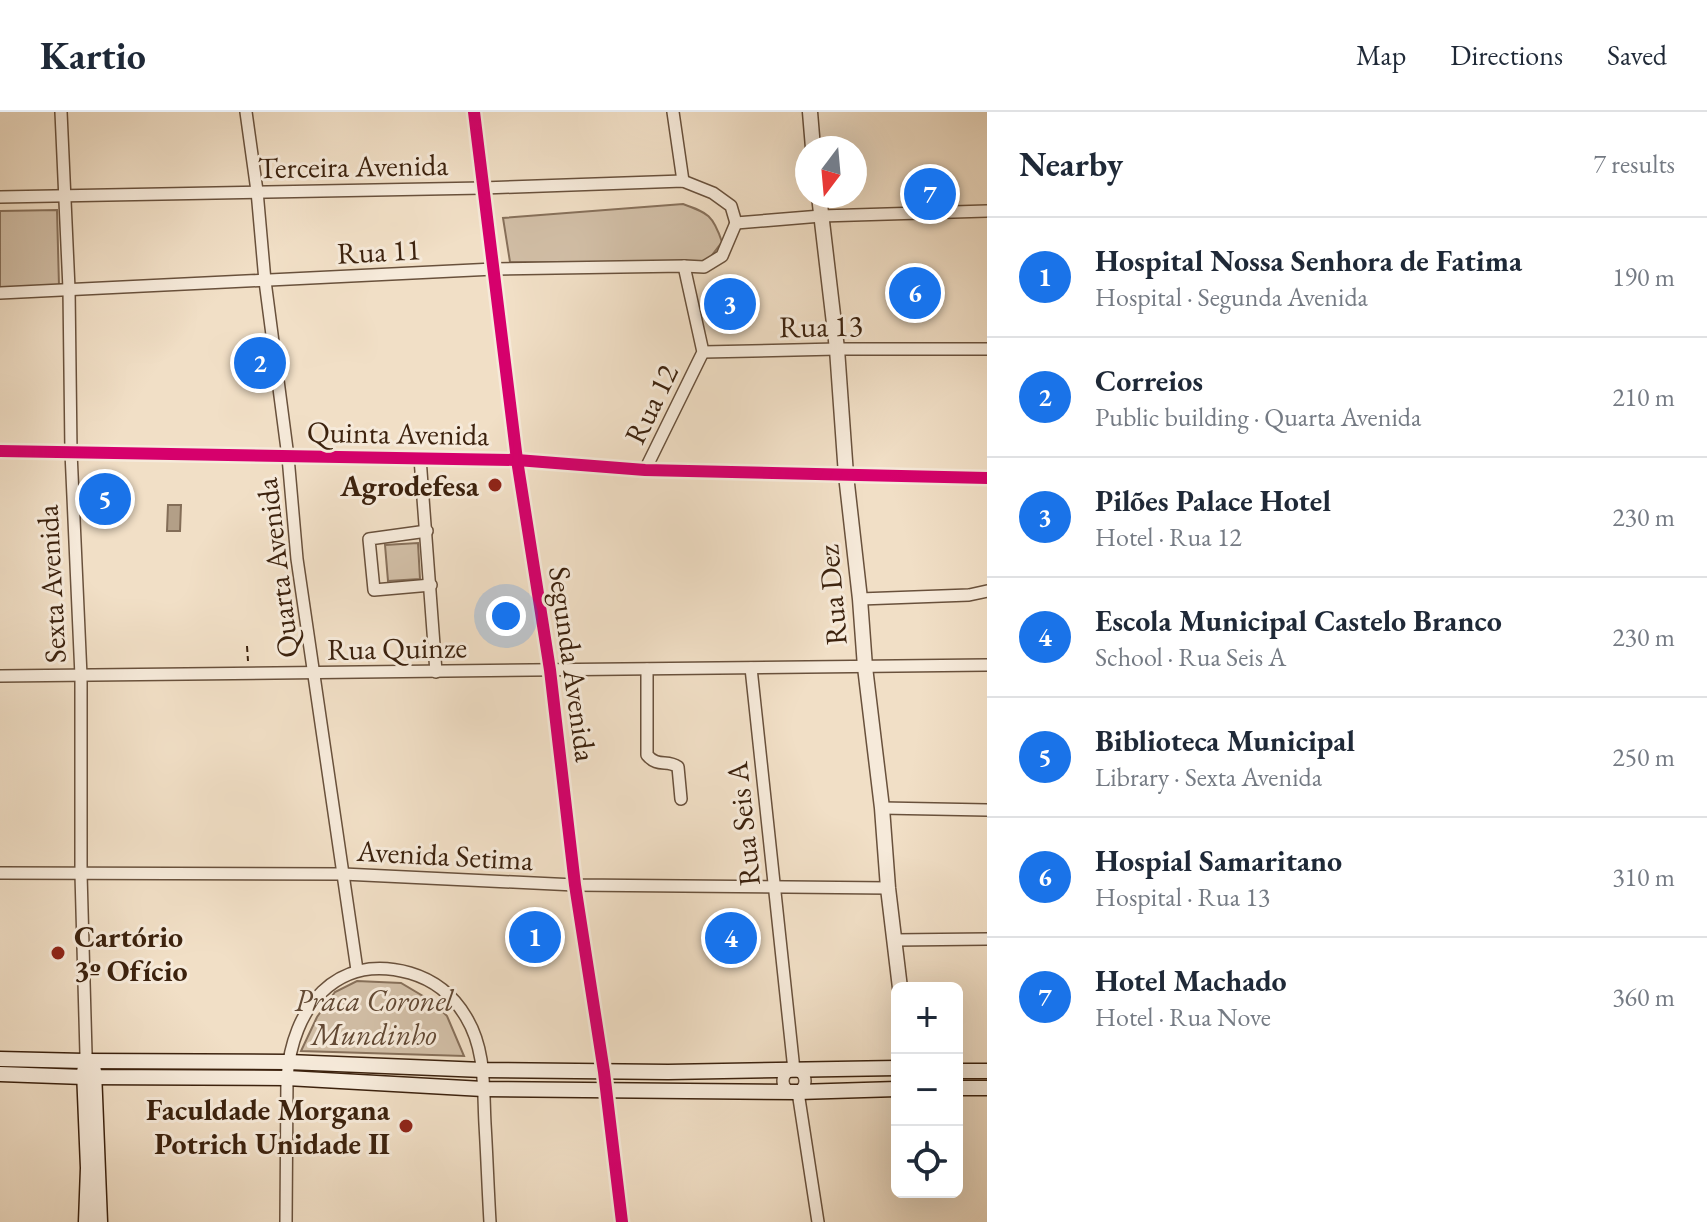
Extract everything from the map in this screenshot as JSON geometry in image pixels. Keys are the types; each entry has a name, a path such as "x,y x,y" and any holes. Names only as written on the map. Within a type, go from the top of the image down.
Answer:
{"main road":[{"path":"810,112 812,136"},
{"name":"Rua Dez","path":"820,208 899,982"},
{"path":"0,1059 35,1067"},
{"path":"159,1069 288,1062 604,1072 891,1068"},
{"path":"0,1074 35,1067 88,1066 483,1089 798,1092 891,1089"},
{"name":"Sexta Avenida","path":"88,1066 93,1168 100,1222"},
{"path":"963,1071 987,1071"},
{"path":"668,1072 669,1091"},
{"path":"963,1088 987,1088"},
{"name":"Sexta Avenida","path":"86,1222 93,1168"}],"street":[{"name":"Sexta Avenida","path":"61,112 81,676 81,874 88,1066"},
{"name":"Quarta Avenida","path":"246,112 288,457 297,559 357,970"},
{"name":"Segunda Avenida","path":"474,112 517,460 550,670 575,885 604,1072 622,1222"},
{"path":"673,112 683,181"},
{"name":"Terceira Avenida","path":"0,197 683,181 713,193 731,206 736,223"},
{"path":"736,223 821,216 987,211"},
{"name":"Rua 11","path":"0,293 494,269 704,267 722,256 736,223"},
{"name":"Rua 12","path":"645,470 703,352 684,266"},
{"name":"Rua 13","path":"703,352 987,349"},
{"name":"Quinta Avenida","path":"0,451 517,460 645,470 987,478"},
{"path":"420,458 436,672"},
{"path":"427,531 369,539 374,590 431,585"},
{"path":"860,599 969,595 987,591"},
{"path":"969,595 987,599"},
{"name":"Rua Quinze","path":"0,676 987,665"},
{"name":"Rua Seis A","path":"751,668 794,1070 806,1079 798,1092"},
{"path":"647,669 647,755 657,764 678,767 681,799"},
{"path":"882,808 987,810"},
{"name":"Avenida Setima","path":"0,873 343,874 575,885 888,888"},
{"path":"895,940 987,939"},
{"path":"286,1222 287,1078 297,1029 314,1000 339,978 357,970 375,968 396,969 435,983 452,997 476,1037 483,1070 490,1222"},
{"path":"798,1092 818,1222"}],"path":[{"path":"247,646 248,674"}],"green space":[{"path":"683,204 708,216 719,233 722,242 706,263 510,262 503,218"},
{"path":"57,210 59,286 0,291 0,211"},
{"path":"418,543 420,579 388,581 385,545"},
{"name":"Praca Coronel Mundinho","path":"357,981 401,983 433,1002 447,1016 464,1056 301,1051 317,1017 335,992"}],"shaded area":[{"path":"168,505 181,505 180,531 167,531"}],"cycle path":[{"path":"474,112 517,460 550,670 575,885 604,1072 622,1222"},
{"path":"0,451 517,460 645,470 987,478"}],"place":[{"name":"Hotel Machado","path":"930,194"},
{"name":"Hospial Samaritano","path":"915,293"},
{"name":"Pilões Palace Hotel","path":"730,304"},
{"name":"Correios","path":"260,363"},
{"name":"Agrodefesa","path":"495,485"},
{"name":"Biblioteca Municipal","path":"105,499"},
{"name":"Hospital Nossa Senhora de Fatima","path":"535,937"},
{"name":"Escola Municipal Castelo Branco","path":"731,938"},
{"name":"Cartório 3º Ofício","path":"58,953"},
{"name":"Faculdade Morgana Potrich Unidade II","path":"406,1126"}]}
